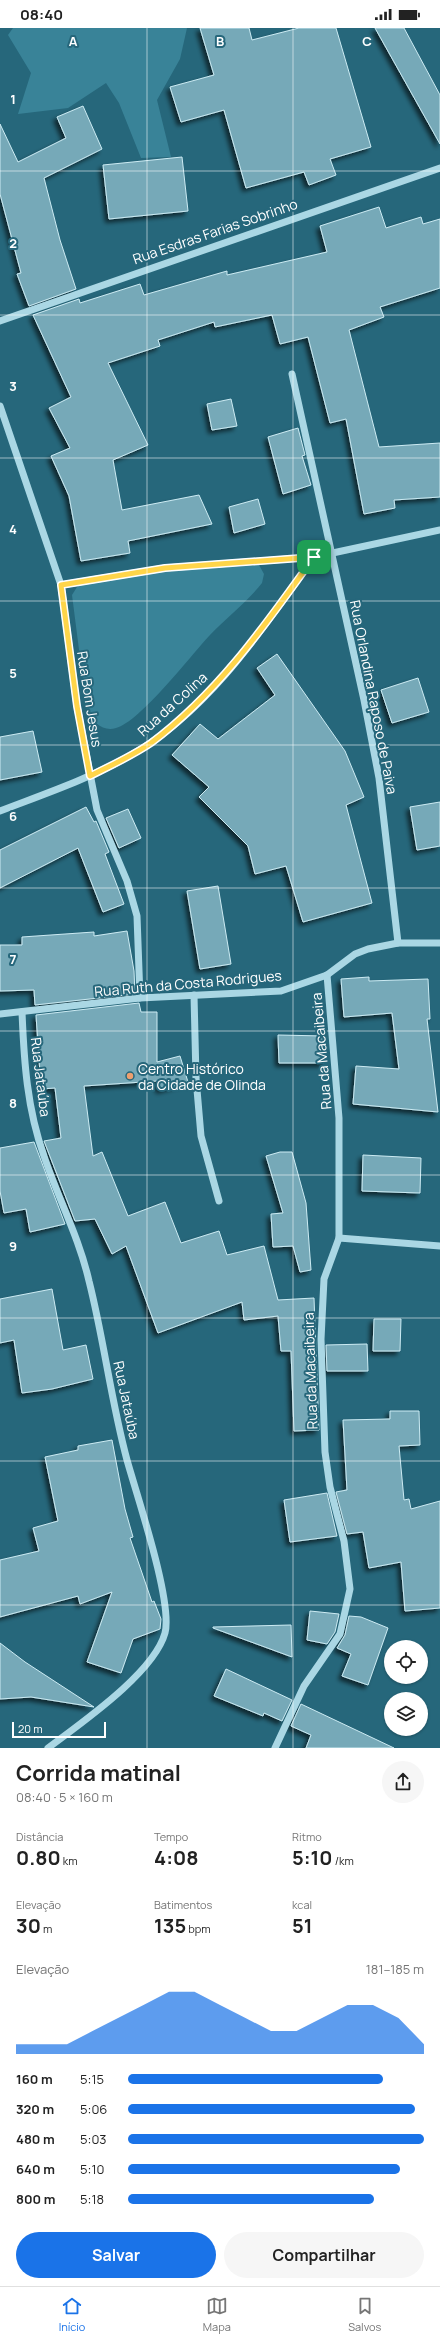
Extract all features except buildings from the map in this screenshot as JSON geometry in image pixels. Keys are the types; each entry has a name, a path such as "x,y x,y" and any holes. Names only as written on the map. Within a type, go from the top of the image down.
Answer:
{"street":[{"name":"Rua Esdras Farias Sobrinho","path":"0,321 440,168"},
{"name":"Rua Orlandina Raposo de Paiva","path":"292,374 364,700 379,778 398,943"},
{"name":"Rua Bom Jesus","path":"0,406 61,585 77,706 97,810 125,876 135,906 140,998"},
{"path":"61,585 165,568 314,557 440,530"},
{"name":"Rua da Colina","path":"0,811 90,776 151,743 194,706 238,660 314,557"},
{"name":"Rua Ruth da Costa Rodrigues","path":"0,1014 140,998 281,991 327,975 355,954 368,949 398,943 440,943"},
{"name":"Rua da Macaibeira","path":"275,1748 304,1686 340,1634 347,1609 350,1589 344,1541 330,1487 325,1452 321,1339 324,1279 339,1238 339,1118 327,975"},
{"path":"194,995 196,1078 202,1136 220,1201"},
{"name":"Rua Jataúba","path":"22,1012 27,1092 34,1125 44,1156 77,1239 90,1281 117,1422 161,1586 167,1620 164,1634 156,1652 143,1667 123,1687 48,1748"},
{"path":"339,1238 440,1246"}],"shaded area":[{"path":"13,28 187,28 180,59 157,100 171,157 141,158 119,103 106,83 68,108 18,114 31,73 8,35"},
{"path":"259,565 264,574 262,583 250,597 210,635 165,687 138,714 126,723 111,729 107,729 99,725 92,719 87,712 72,595 77,587 92,576"}],"place":[{"name":"Centro Histórico da Cidade de Olinda","path":"130,1076"}],"route":[{"path":"314,557 238,660 194,706 151,743 90,776 77,706 61,585 165,568 314,557"}]}
